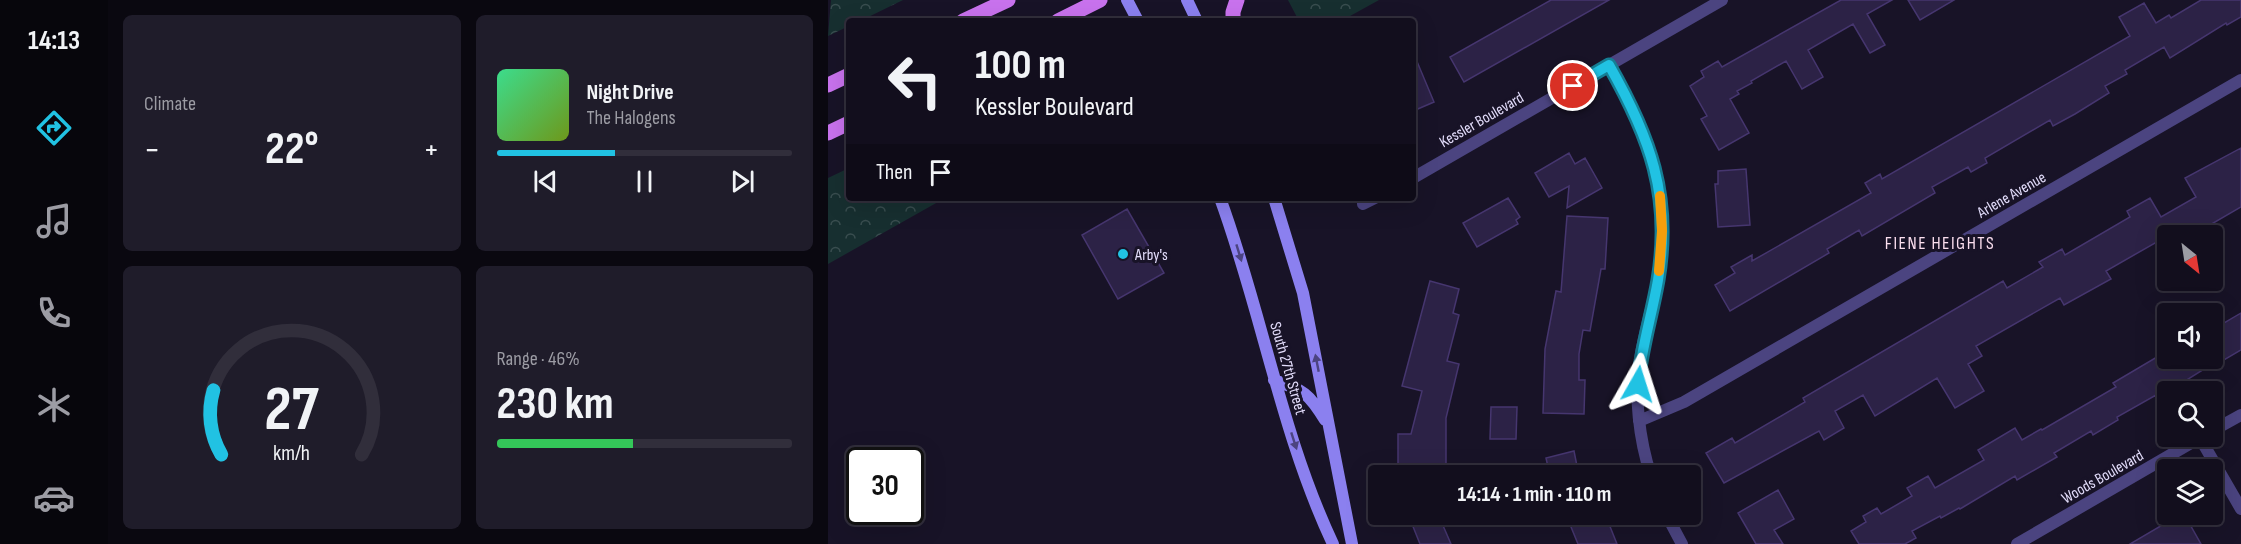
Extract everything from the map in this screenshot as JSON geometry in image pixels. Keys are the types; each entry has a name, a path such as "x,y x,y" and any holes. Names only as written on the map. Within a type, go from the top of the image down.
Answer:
{"main road":[{"path":"969,18 1008,0"},
{"path":"1064,18 1100,0"},
{"path":"1127,0 1136,18"},
{"path":"1187,0 1196,18"},
{"path":"1233,18 1237,0"},
{"path":"828,85 846,76"},
{"path":"828,133 846,124"},
{"name":"South 27th Street","path":"1221,201 1238,250 1274,380 1318,512 1333,544"},
{"name":"South 27th Street","path":"1275,201 1303,293 1352,544"},
{"path":"1274,380 1302,390 1316,404 1329,426"}],"street":[{"name":"Kessler Boulevard","path":"1416,176 1722,0"},
{"path":"1609,65 1644,134 1657,177 1661,205 1662,231 1658,280 1640,361 1638,384 1639,421 1649,465"},
{"name":"Arlene Avenue","path":"1639,421 1684,402 2241,80"},
{"path":"1363,204 1369,201"},
{"path":"2223,425 2241,415"},
{"name":"Woods Boulevard","path":"2017,544 2185,447"},
{"path":"2207,447 2241,509"},
{"path":"1672,525 1682,544"}],"green space":[{"path":"831,0 903,0 866,18 846,18 846,27 828,36"},
{"path":"1288,0 1379,0 1346,18 1297,18"},
{"path":"846,169 846,201 940,201 828,264 828,178"}],"building":[{"path":"1551,0 1609,0 1464,82 1450,57"},
{"path":"1841,0 1892,0 1867,14 1885,45 1870,53 1853,24 1808,50 1823,77 1802,89 1786,61 1751,81 1752,83 1737,91 1739,94 1730,99 1749,133 1719,150 1701,119 1707,116 1690,86 1704,77 1701,71 1718,61 1722,67"},
{"path":"1908,0 1954,0 1920,20"},
{"path":"2201,0 2241,0 2241,17 2227,25 2226,23 2170,58 2164,47 2125,70 2127,74 2105,86 2109,93 2075,114 2053,126 2050,120 1985,158 1987,163 1971,172 1968,167 1932,187 1935,193 1862,236 1859,230 1827,249 1829,253 1730,311 1715,285 1735,273 1731,267 1752,255 1752,261 1871,193 1865,183 1880,174 1882,179 2130,36 2119,17 2144,3 2156,23 2169,15 2171,18"},
{"path":"1416,59 1434,102 1416,110"},
{"path":"2241,148 2241,207 2210,225 2157,225 2157,242 2106,271 2111,279 2064,305 2060,298 1976,346 1982,356 1968,364 1984,391 1955,408 1937,378 1875,416 1863,395 1835,411 1844,428 1824,440 1819,431 1724,483 1706,453 1732,438 1735,443 1805,402 1803,398 2003,281 2007,288 2043,267 2039,262 2062,249 2065,255 2130,217 2127,211 2150,198 2161,217 2196,197 2185,178"},
{"path":"1569,153 1575,164 1585,158 1602,188 1567,208 1569,186 1549,197 1535,173"},
{"path":"1746,169 1750,225 1718,227 1715,184 1718,184 1718,171"},
{"path":"1508,198 1520,217 1516,220 1518,224 1477,247 1463,223"},
{"name":"Arby's","path":"1127,209 1164,273 1118,299 1082,235"},
{"path":"1567,216 1608,218 1605,269 1601,269 1590,331 1583,330 1579,354 1579,380 1585,380 1584,414 1543,413 1545,349 1556,291 1561,292"},
{"path":"1430,281 1459,289 1453,313 1459,315 1447,361 1459,364 1446,418 1446,465 1398,464 1398,434 1411,434 1422,391 1402,386"},
{"path":"2241,313 2241,350 2223,361 2223,324"},
{"path":"2157,357 2157,369 2204,369 2185,381 2157,381 2157,396 2117,417 2118,420 2093,435 2091,431 2054,453 2057,457 2017,480 2015,476 1960,509 1941,518 1940,516 1912,531 1916,538 1905,544 1859,544 1851,531 1866,522 1863,516 1877,508 1881,514 1912,496 1907,488 1928,476 1935,488 1984,460 1978,450 2015,428 2022,440 2116,387 2113,383"},
{"path":"1491,407 1517,407 1516,439 1490,439"},
{"path":"1574,451 1577,465 1548,465 1546,458"},
{"path":"1778,490 1794,519 1774,530 1783,544 1756,544 1738,513"},
{"path":"1412,525 1443,525 1451,544 1420,544"},
{"path":"1570,525 1609,525 1617,544 1578,544"},
{"path":"2162,525 2190,525 2201,544 2130,544"}],"slow traffic":[{"path":"1659,271 1662,231 1660,196"}],"place":[{"name":"Arby's","path":"1123,254"}],"district":[{"name":"FIENE HEIGHTS","path":"1940,243"}],"route":[{"path":"1573,86 1609,65 1644,134 1657,177 1661,205 1661,255 1658,280 1643,342 1638,384"}]}
